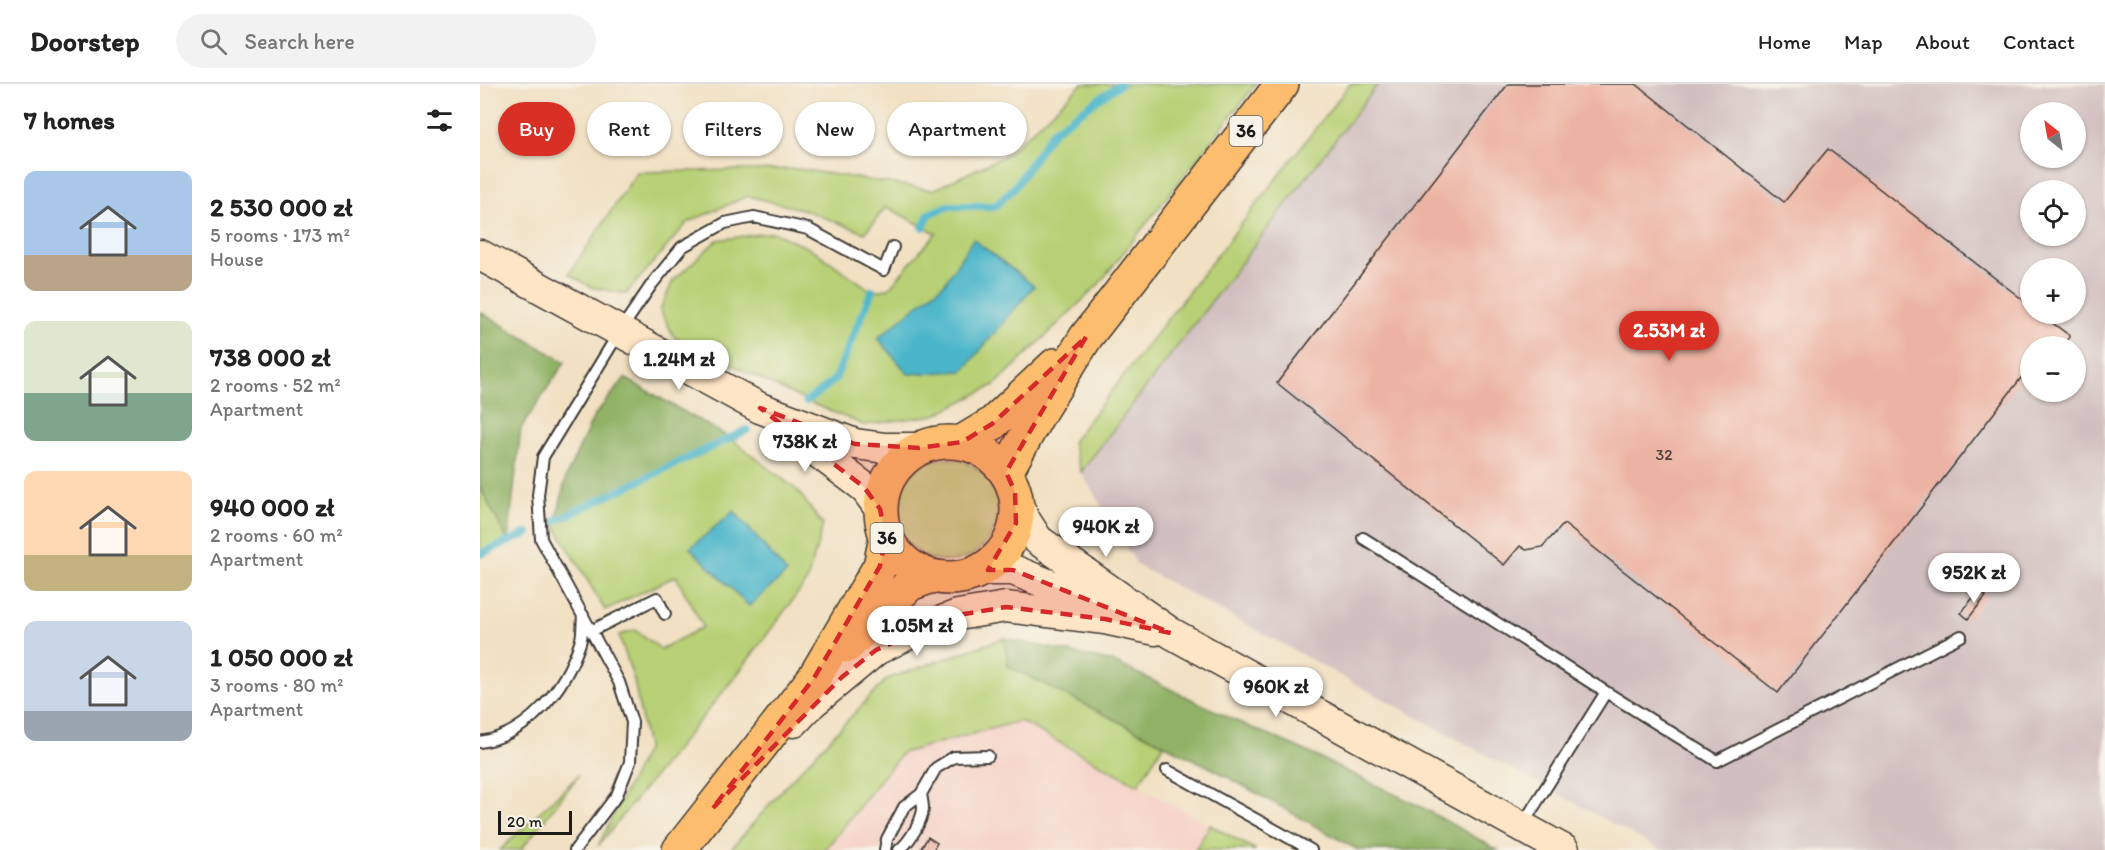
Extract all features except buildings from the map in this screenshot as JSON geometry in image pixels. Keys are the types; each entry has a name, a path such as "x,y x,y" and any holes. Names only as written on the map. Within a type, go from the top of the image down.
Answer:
{"main road":[{"name":"36","path":"1006,472 1040,411 1086,337 1282,84"},
{"path":"480,255 760,408 855,444 885,448 919,448"},
{"name":"36","path":"962,442 992,424 1086,337"},
{"path":"760,408 864,487 883,523"},
{"name":"36","path":"679,850 814,678 880,566 883,490 891,472 904,458 919,448 933,443 962,442 979,448 994,458 1006,472 1015,492 1016,523 1009,542 997,558 981,570 965,576 949,578 932,576 917,570 894,551 883,523"},
{"path":"1017,503 1024,519 1038,540 1171,633 1564,850"},
{"path":"981,570 1013,570 1171,633"},
{"name":"36","path":"814,678 910,584 932,576"},
{"path":"712,809 812,703 876,650 915,631 957,615 1006,607 1105,619 1171,633"}],"lane":[{"path":"575,850 617,795 630,762 632,722 619,682 541,539 537,495 543,458 621,331 652,284 682,247 725,223 754,217 808,229 884,270 893,247"},
{"path":"1363,538 1717,761 1961,636"},
{"path":"591,631 657,598 665,614"},
{"path":"480,742 496,740 525,723 552,698 581,641 583,615"},
{"path":"1521,826 1606,692"},
{"path":"885,850 886,839 904,807 921,794 936,768 944,761 954,757 988,756"},
{"path":"1167,770 1311,850"},
{"path":"899,850 904,846 921,817 923,808 921,794"}],"highlighted area":[{"path":"1086,337 1006,472 1015,492 1016,523 988,570 1013,570 1171,633 1105,619 1006,607 958,615 876,650 842,677 712,809 814,678 880,566 886,537 880,509 864,487 760,408 855,444 919,448 962,442 992,424"}],"shaded area":[{"path":"1378,84 2105,84 2105,850 1661,850 1137,565 1081,472"},
{"path":"1020,721 1210,825 1195,850 825,850 902,753"}],"green space":[{"path":"1082,84 1256,84 1098,285 995,385 935,415 864,425 806,401 674,337 660,310 673,281 717,240 773,232 813,250 872,291 888,289 936,233 886,207 865,233 805,210 748,196 688,222 626,294 591,287 569,274 637,172 799,169 933,190 1004,156 1027,156 1027,135"},
{"path":"1350,84 1378,84 1081,472 1072,442"},
{"path":"480,312 565,362 521,428 508,541 480,487"},
{"path":"625,378 730,438 556,521 566,477 594,416"},
{"path":"730,438 798,491 823,525 807,581 739,672 598,846 647,748 634,680 619,635 635,630 661,649 703,627 676,576 605,610 553,522"},
{"path":"947,459 967,463 983,474 994,490 998,510 994,530 983,546 967,557 947,561 927,557 911,546 900,530 896,510 900,490 911,474 927,463"},
{"path":"480,487 508,541 480,554"},
{"path":"1004,638 1009,666 1164,744 1138,785 1020,721 902,753 825,850 730,850 790,781 887,679"},
{"path":"1004,638 1114,662 1421,807 1498,850 1358,850 1215,770 1008,666"},
{"path":"579,775 521,850 500,850"},
{"path":"1210,825 1256,850 1195,850"}],"water":[{"path":"973,239 1034,286 963,371 908,374 878,338 945,283"},
{"path":"734,511 787,573 749,606 690,548"}],"waterway":[{"path":"923,227 929,214 948,206 995,206 1014,188 1053,131 1120,84"},
{"path":"806,401 835,379 872,291"},
{"path":"553,522 747,430"},
{"path":"480,554 528,533"}]}
